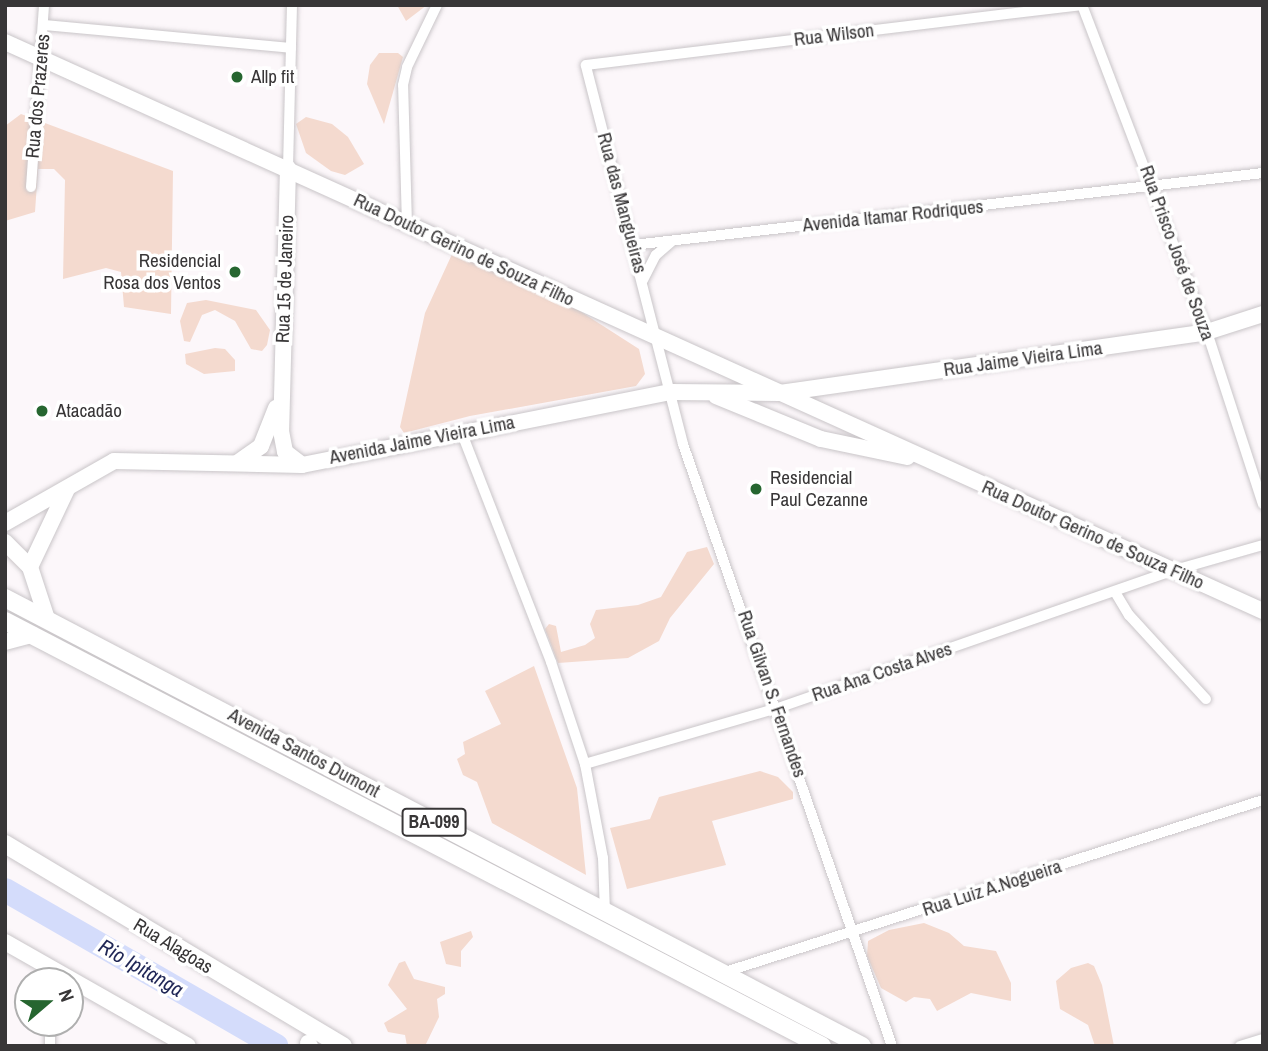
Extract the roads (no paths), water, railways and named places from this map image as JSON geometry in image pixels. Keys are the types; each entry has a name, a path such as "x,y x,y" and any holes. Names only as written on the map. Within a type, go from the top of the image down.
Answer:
{"main road":[{"name":"Rua Doutor Gerino de Souza Filho","path":"5,42 288,167 407,225 1263,611"},
{"name":"Rua 15 de Janeiro","path":"288,167 281,391 282,442 289,457 302,465"},
{"name":"Rua Jaime Vieira Lima","path":"780,393 1207,332 1263,314"},
{"name":"Rua 15 de Janeiro","path":"237,463 261,446 281,391"},
{"name":"Avenida Jaime Vieira Lima","path":"5,523 114,461 302,465 461,431 671,392 780,393"},
{"name":"Rua Doutor Gerino de Souza Filho","path":"708,393 821,439 923,459"},
{"path":"30,568 68,487"},
{"path":"5,542 30,568 47,619"},
{"name":"Avenida Santos Dumont","path":"5,598 862,1046"},
{"name":"Avenida Santos Dumont","path":"5,621 822,1046"},
{"path":"5,642 32,635"},
{"name":"Rua Alagoas","path":"5,844 343,1046"},
{"path":"5,942 39,967"},
{"path":"84,992 188,1046"},
{"path":"300,1022 309,1044"}],"street":[{"name":"Rua dos Prazeres","path":"31,187 44,5"},
{"path":"288,167 292,5"},
{"path":"407,225 403,85 407,67 438,5"},
{"name":"Rua Wilson","path":"586,65 1082,5"},
{"name":"Rua Prisco José de Souza","path":"1082,5 1154,187 1207,332 1263,504"},
{"path":"44,25 291,47"},
{"name":"Rua das Mangueiras","path":"586,65 660,340"},
{"name":"Avenida Itamar Rodriques","path":"633,245 1263,173"},
{"path":"643,279 656,255 674,240"},
{"name":"Rua Gilvan S. Fernandes","path":"660,340 683,444 778,708 892,1046"},
{"path":"461,431 551,662 585,764 603,858 605,912"},
{"name":"Rua Ana Costa Alves","path":"585,764 778,708 1175,570 1263,545"},
{"path":"1115,592 1135,622 1206,699"},
{"name":"Rua Luiz A.Nogueira","path":"720,974 1263,800"},
{"path":"1240,1046 1263,1039"}],"waterway":[{"name":"Rio Ipitanga","path":"5,890 276,1046"}],"place":[{"name":"Allp fit","path":"237,77"},
{"name":"Residencial Rosa dos Ventos","path":"235,272"},
{"name":"Atacadão","path":"42,411"},
{"name":"Residencial Paul Cezanne","path":"756,489"}]}
